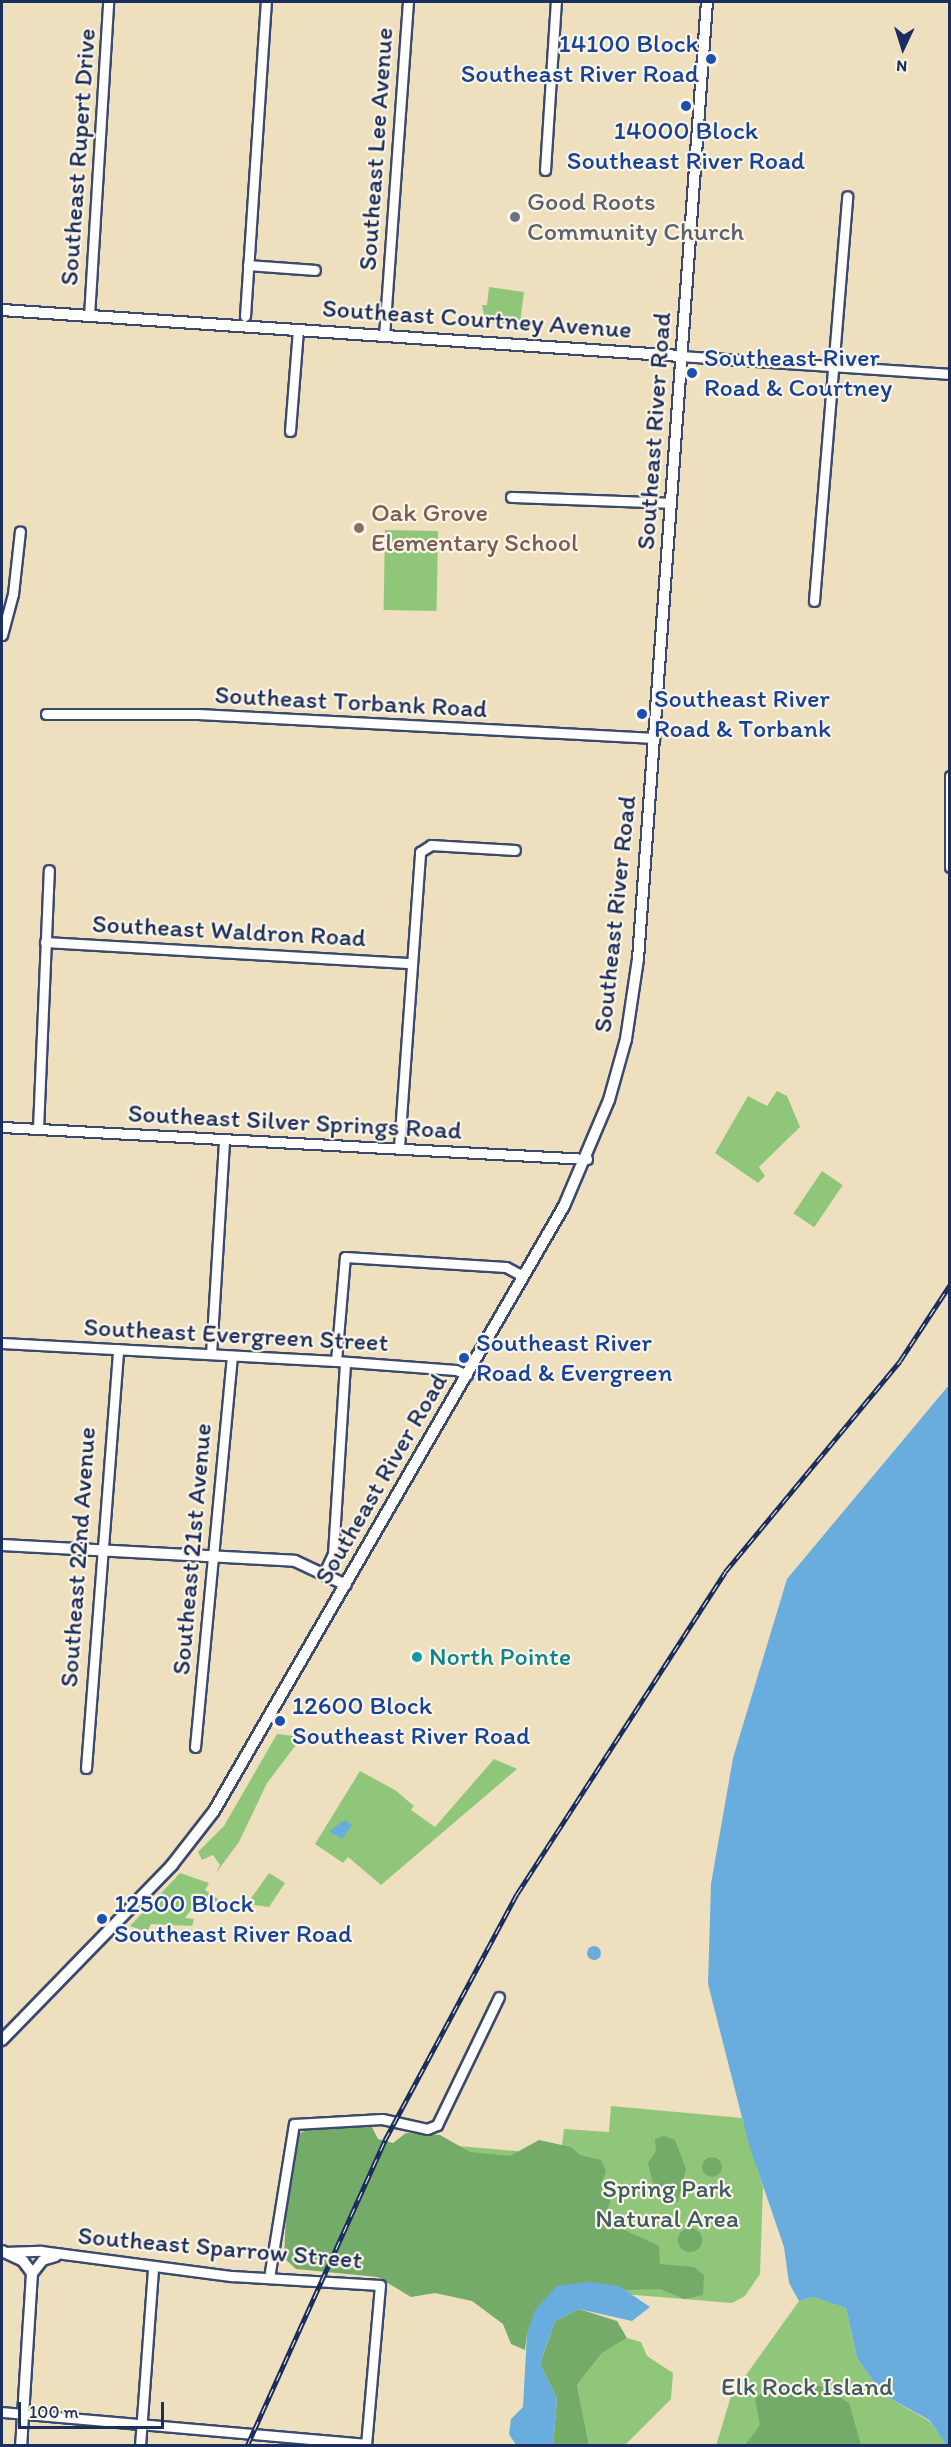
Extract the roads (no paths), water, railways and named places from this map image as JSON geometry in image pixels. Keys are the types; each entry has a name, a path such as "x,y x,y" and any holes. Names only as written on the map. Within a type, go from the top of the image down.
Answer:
{"street":[{"name":"Southeast Rupert Drive","path":"89,316 108,2"},
{"path":"244,321 266,2"},
{"name":"Southeast Lee Avenue","path":"384,336 408,2"},
{"path":"545,170 556,2"},
{"name":"Southeast River Road","path":"2,2040 206,1824 523,1276 587,1159 615,1080 630,1016 654,738 707,2"},
{"path":"814,601 847,196"},
{"path":"248,265 315,270"},
{"name":"Southeast Courtney Avenue","path":"2,310 89,316 244,321 298,330 950,374"},
{"path":"290,431 298,330"},
{"path":"511,497 671,503"},
{"path":"2,635 13,594 20,531"},
{"name":"Southeast Torbank Road","path":"46,714 198,714 654,738"},
{"path":"950,776 950,867"},
{"path":"399,1147 420,852 431,845 515,850"},
{"path":"38,1129 49,870"},
{"name":"Southeast Waldron Road","path":"45,942 411,963"},
{"name":"Southeast Silver Springs Road","path":"2,1127 587,1159"},
{"path":"211,1354 224,1139"},
{"path":"324,1573 333,1554 345,1257 506,1267 523,1276"},
{"name":"Southeast Evergreen Street","path":"2,1343 341,1362 456,1370 466,1375"},
{"name":"Southeast 22nd Avenue","path":"86,1768 99,1550 117,1349"},
{"name":"Southeast 21st Avenue","path":"195,1747 232,1356"},
{"path":"2,1545 295,1561 346,1585"},
{"path":"269,2278 294,2124 382,2119 428,2129 437,2125 499,1997"},
{"name":"Southeast Sparrow Street","path":"3,2251 153,2268 380,2285 366,2445"},
{"name":"Southeast Sparrow Street","path":"3,2251 23,2261 32,2273 42,2260 57,2256"},
{"path":"140,2445 153,2268"},
{"path":"21,2445 32,2273"},
{"path":"2,2412 257,2442 366,2445"}],"water":[{"path":"949,1385 950,2445 947,2446 929,2420 882,2394 857,2358 846,2308 813,2297 799,2301 789,2283 784,2247 749,2145 708,1984 711,1884 733,1758 787,1579"},
{"path":"345,1820 352,1825 342,1839 329,1831"},
{"path":"591,1946 597,1946 601,1953 597,1960 591,1960 587,1956 587,1950"},
{"path":"590,2282 619,2286 650,2307 632,2321 579,2309 555,2321 540,2364 557,2399 553,2445 516,2445 509,2434 511,2419 523,2407 527,2334 535,2310 557,2286"}],"railway":[{"path":"247,2446 385,2140 517,1894 725,1572 900,1361 950,1285"}],"place":[{"name":"14100 Block Southeast River Road","path":"711,59"},
{"name":"14000 Block Southeast River Road","path":"686,106"},
{"name":"Good Roots Community Church","path":"515,217"},
{"name":"Southeast River Road & Courtney","path":"692,373"},
{"name":"Oak Grove Elementary School","path":"359,528"},
{"name":"Southeast River Road & Torbank","path":"642,714"},
{"name":"Southeast River Road & Evergreen","path":"464,1358"},
{"name":"North Pointe","path":"417,1657"},
{"name":"12600 Block Southeast River Road","path":"280,1721"},
{"name":"12500 Block Southeast River Road","path":"102,1919"}],"park label":[{"name":"Spring Park Natural Area","path":"667,2204"},
{"name":"Elk Rock Island","path":"807,2387"}]}
